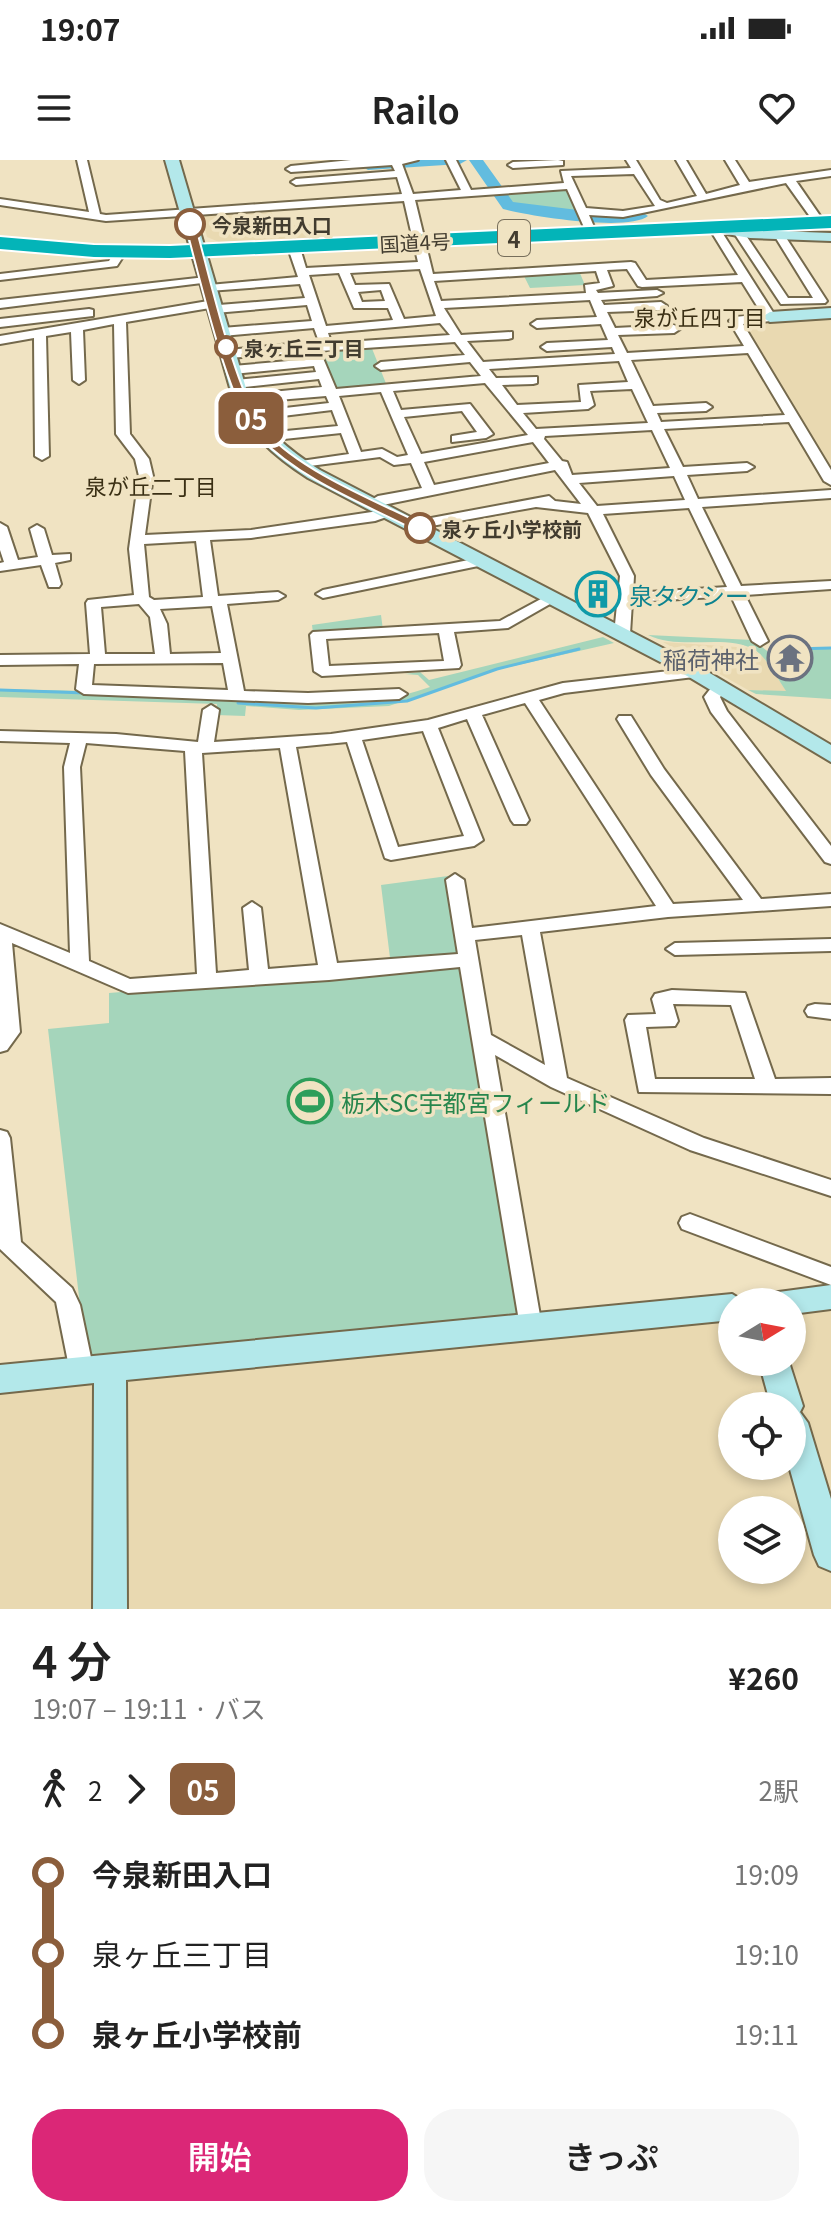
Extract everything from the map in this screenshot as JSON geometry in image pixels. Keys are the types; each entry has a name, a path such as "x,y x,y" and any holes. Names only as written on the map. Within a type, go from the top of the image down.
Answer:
{"highway":[{"name":"国道4号","path":"0,243 120,252 198,251 714,228 827,227"}],"street":[{"path":"82,160 95,217"},
{"path":"172,160 222,334 265,437 299,465 721,686 831,755"},
{"path":"305,202 289,164 413,160"},
{"path":"451,160 467,192"},
{"path":"631,160 656,202 666,207"},
{"path":"681,160 703,198"},
{"path":"730,160 746,186"},
{"path":"806,160 817,175"},
{"path":"396,161 411,194 436,305 443,319 584,494 619,552 627,576 628,598 622,634"},
{"path":"512,163 526,188"},
{"path":"512,163 638,171"},
{"path":"561,165 592,234"},
{"path":"581,211 623,214 666,207 746,186 831,173"},
{"path":"296,182 402,174"},
{"path":"714,228 779,235 827,227 789,179"},
{"path":"0,202 95,217 570,186"},
{"path":"714,228 770,317"},
{"path":"739,233 786,276 779,235"},
{"path":"294,248 328,349 508,335"},
{"path":"18,337 7,322 2,282 77,274 113,264 120,252"},
{"path":"343,270 520,273 631,265 642,284"},
{"path":"600,267 607,286"},
{"path":"222,334 312,306 343,270"},
{"path":"343,270 358,306 392,304"},
{"path":"520,273 533,299"},
{"path":"77,274 91,318"},
{"path":"748,283 589,287 760,641"},
{"path":"436,305 748,283"},
{"path":"351,289 385,286 400,323"},
{"path":"4,304 84,295 317,362"},
{"path":"222,334 312,306 400,323 443,319"},
{"path":"222,334 312,306"},
{"path":"222,334 312,306"},
{"path":"312,306 312,346 356,455"},
{"path":"547,347 661,306"},
{"path":"831,313 735,321 831,481"},
{"path":"7,322 91,318 120,320 312,346"},
{"path":"0,340 77,327 91,318"},
{"path":"120,320 123,434 142,459 146,476 137,540 148,602 163,658"},
{"path":"537,324 674,329"},
{"path":"77,327 79,380"},
{"path":"40,333 47,385 42,456"},
{"path":"222,334 322,375"},
{"path":"222,334 331,396 387,387 533,380"},
{"path":"372,345 430,491"},
{"path":"381,366 753,349"},
{"path":"517,409 588,405 583,388 637,385"},
{"path":"450,424 465,407 496,446"},
{"path":"649,410 706,407"},
{"path":"397,414 486,434"},
{"path":"394,461 464,452 538,435 793,418"},
{"path":"450,424 464,452"},
{"path":"265,437 344,429"},
{"path":"299,465 382,453 424,476"},
{"path":"137,540 251,534 375,517 383,499 562,465"},
{"path":"572,479 747,467"},
{"path":"415,525 584,494"},
{"path":"538,503 594,510 831,494"},
{"path":"0,527 6,566 65,557"},
{"path":"37,529 54,584"},
{"path":"202,536 237,693"},
{"path":"323,594 483,561"},
{"path":"628,598 831,585"},
{"path":"278,596 215,602 93,603 93,658 84,689 308,698 399,694"},
{"path":"446,628 453,665 322,671 318,635 446,628 503,625 552,597"},
{"path":"0,660 228,658"},
{"path":"0,736 116,739 199,748 287,742 429,725 597,682 696,673"},
{"path":"721,686 712,697 719,712 831,858"},
{"path":"530,698 668,911"},
{"path":"207,981 199,748 211,710"},
{"path":"473,714 520,820"},
{"path":"625,719 657,771 756,905"},
{"path":"353,736 391,854 474,840 429,725"},
{"path":"79,740 72,767 80,964"},
{"path":"287,742 329,973"},
{"path":"455,880 531,1327"},
{"path":"465,935 668,911 831,900"},
{"path":"252,908 259,978"},
{"path":"530,928 558,1082"},
{"path":"0,1045 10,1032 1,930 128,986 470,960"},
{"path":"675,949 831,945"},
{"path":"651,1124 635,1020 668,1021 662,999 738,998 768,1087"},
{"path":"483,1039 558,1082 697,1144 831,1188"},
{"path":"646,1087 831,1086"},
{"path":"0,1138 5,1239 69,1305 96,1370 110,1609"},
{"path":"690,1223 831,1276"},
{"path":"806,1300 831,1297"},
{"path":"0,1379 718,1308"},
{"path":"806,1470 831,1555"}],"shaded area":[{"path":"270,208 277,227 319,223 320,242 226,245 207,237 202,217 207,214"},
{"path":"831,317 831,467 745,324"},
{"path":"663,642 751,648 764,658 787,692 748,690"},
{"path":"831,1309 831,1609 0,1609 0,1394 718,1320 718,1376 806,1376 806,1312"}],"green space":[{"path":"567,190 576,213 511,205 502,192"},
{"path":"579,271 585,285 530,288 524,276"},
{"path":"371,346 387,386 331,391 316,351"},
{"path":"381,615 383,630 313,633 312,625"},
{"path":"648,635 753,640 780,661 794,661 793,648 831,647 831,699 756,694 748,690 786,691 764,658 744,645 674,642"},
{"path":"603,637 614,643 491,671 389,706 299,710 246,706 245,716 216,715 217,704 0,697 0,689 133,692 292,703 364,701 430,687 418,675 405,674 420,672 429,680"},
{"path":"448,876 461,952 451,960 391,966 381,885"},
{"path":"463,965 524,1321 87,1366 48,1029 109,1023 109,993"}],"waterway":[{"path":"368,166 460,160"},
{"path":"476,160 508,206 602,218 640,216"},
{"path":"792,649 831,648"},
{"path":"238,703 316,708 407,701 497,669 579,649"},
{"path":"0,690 86,693"}],"bus line":[{"name":"05","path":"190,224 240,395 245,409 262,433 299,465 420,528"}],"place":[{"name":"今泉新田入口","path":"190,224"},
{"name":"泉ヶ丘三丁目","path":"226,347"},
{"name":"泉ヶ丘小学校前","path":"420,528"},
{"name":"泉タクシー","path":"598,594"},
{"name":"稲荷神社","path":"790,658"},
{"name":"栃木SC宇都宮フィールド","path":"310,1101"}],"district":[{"name":"泉が丘四丁目","path":"700,316"},
{"name":"泉が丘二丁目","path":"151,485"}]}
